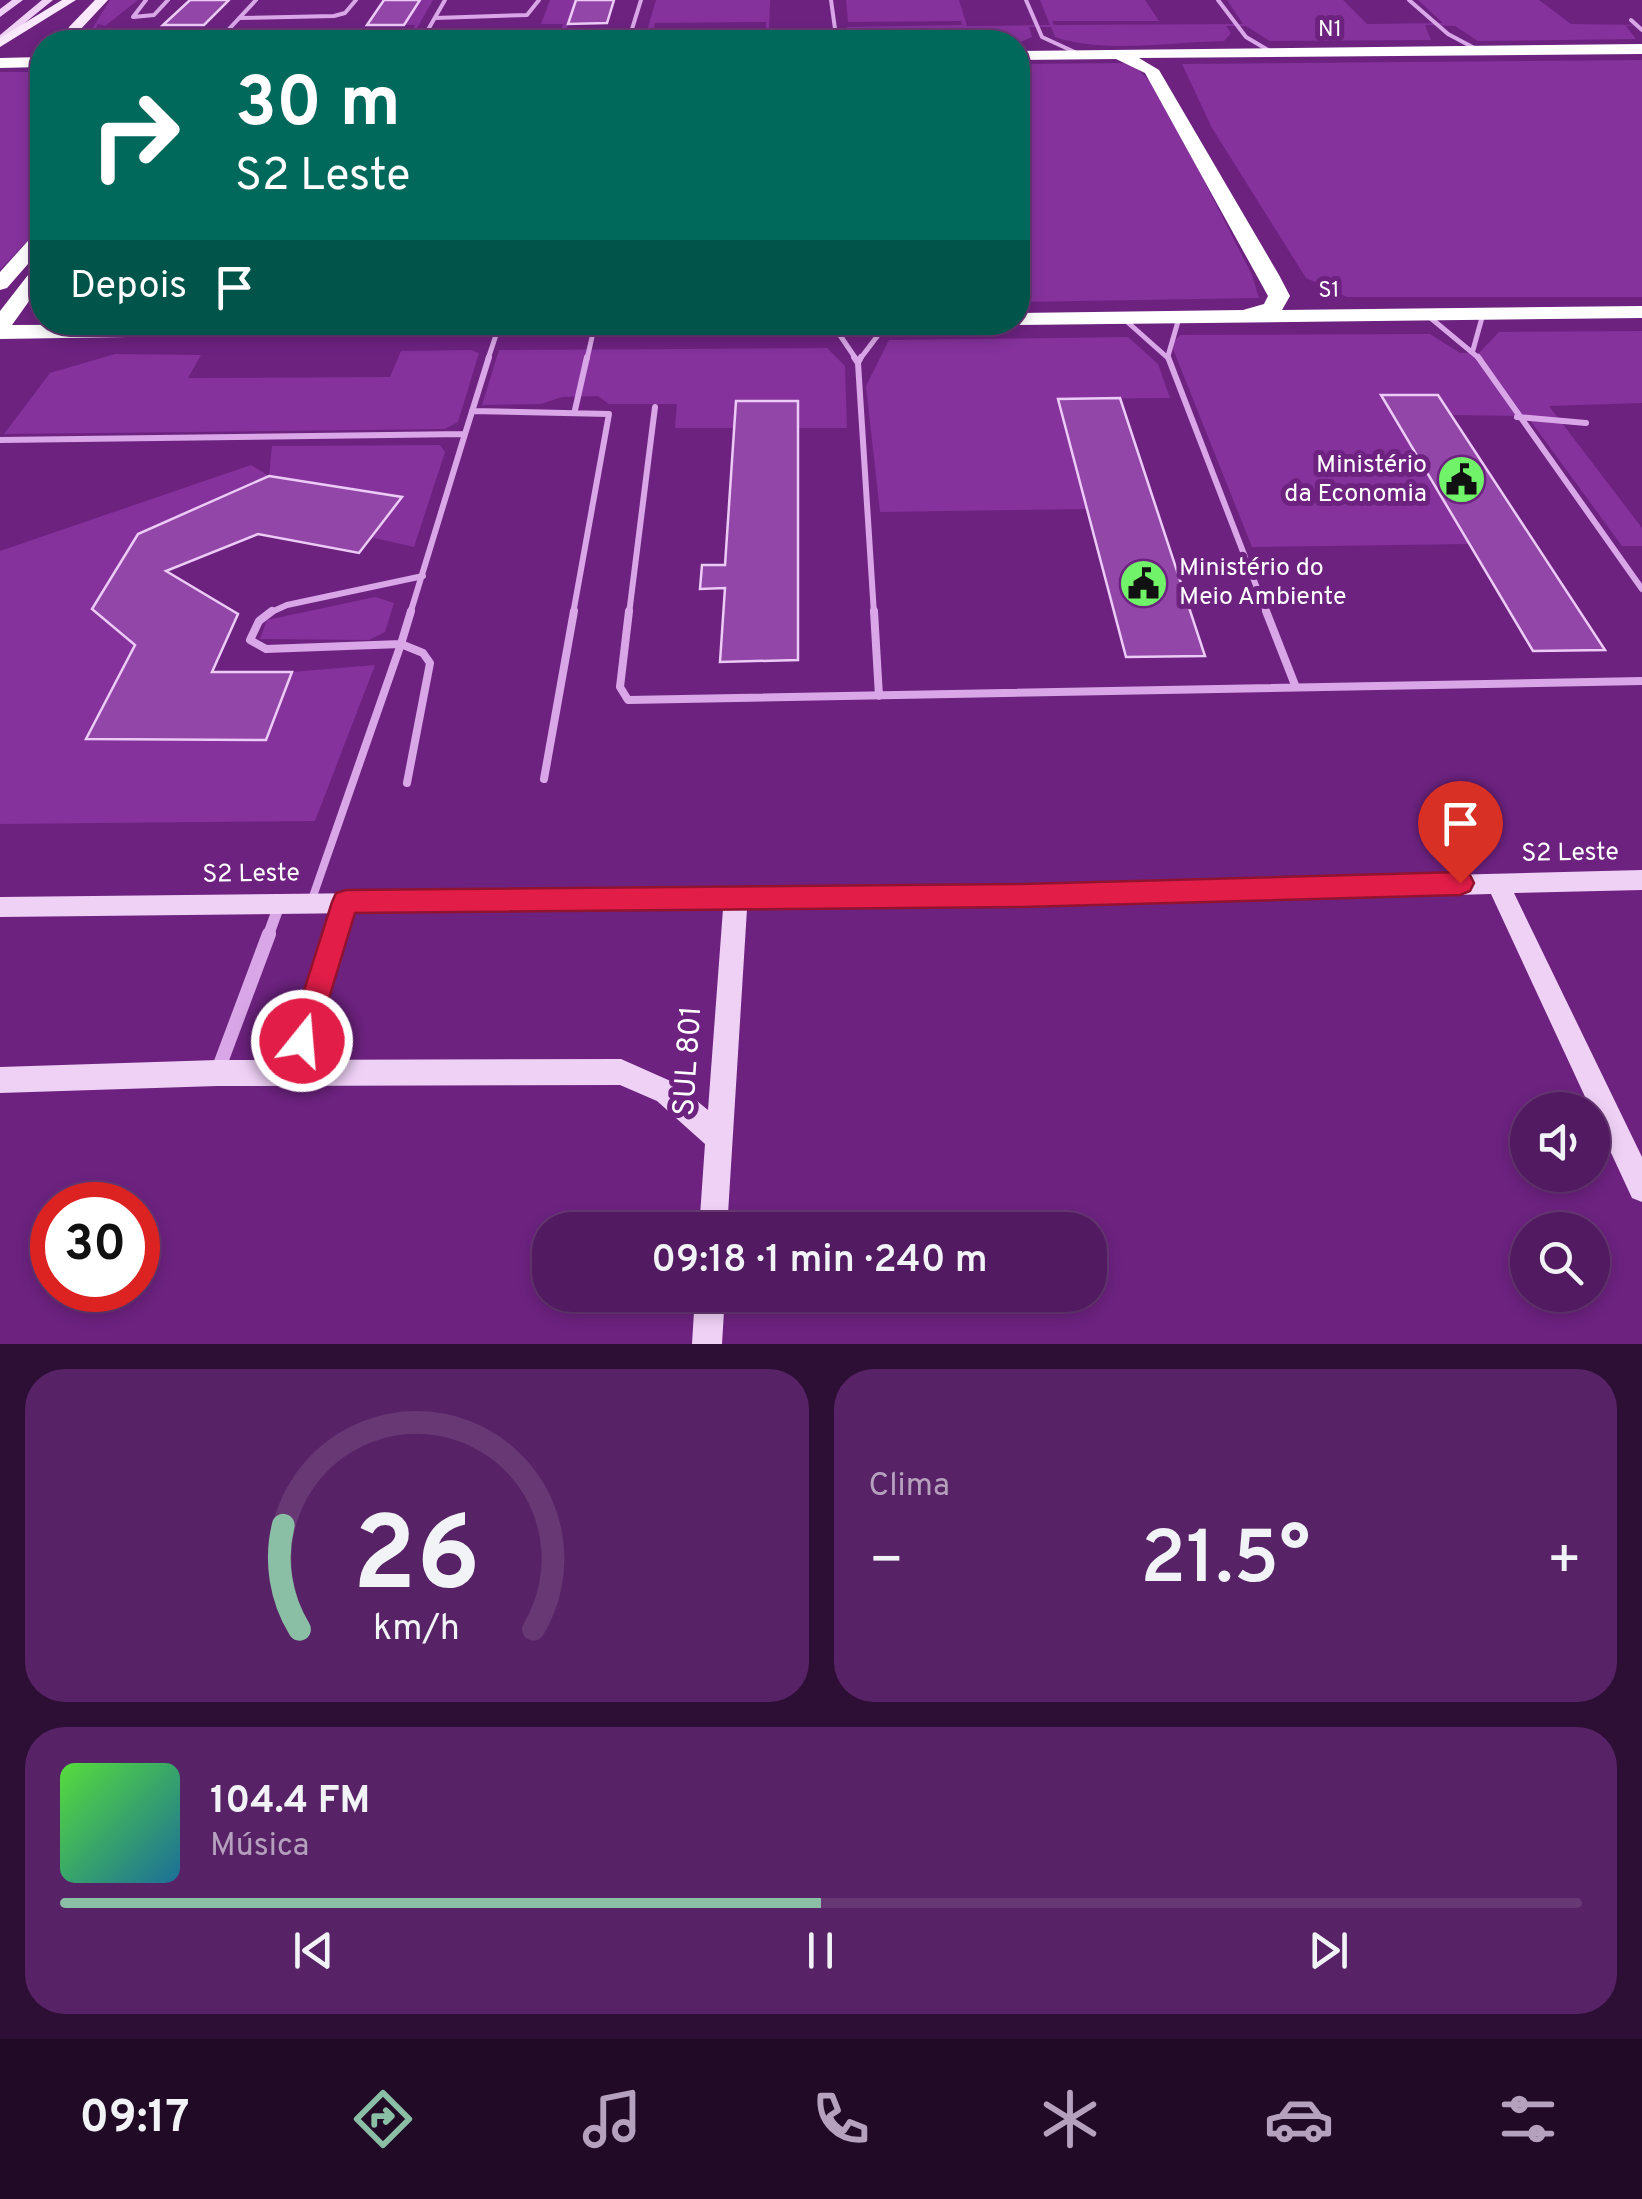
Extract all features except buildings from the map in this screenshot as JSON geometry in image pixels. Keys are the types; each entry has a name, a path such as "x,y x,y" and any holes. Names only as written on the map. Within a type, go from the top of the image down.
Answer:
{"highway":[{"name":"N1","path":"1030,55 1196,54 1247,45 1273,53 1642,50"},
{"path":"1104,54 1142,62 1151,70 1269,274 1279,296 1272,308 1243,316"},
{"path":"1196,54 1169,63 1171,70 1299,288 1319,306 1351,316"},
{"path":"0,284 30,250"},
{"path":"0,329 30,287"},
{"name":"S1","path":"1030,319 1642,312"},
{"path":"0,329 30,329"}],"main road":[{"path":"0,14 18,0"},
{"path":"0,41 48,0"},
{"path":"0,41 70,0"},
{"path":"73,30 102,0"},
{"name":"S2 Leste","path":"0,907 1022,896 1642,880"},
{"path":"1497,882 1642,1188"},
{"name":"SUL 801","path":"714,1212 736,898"},
{"path":"0,1080 293,1072 622,1072 666,1092 718,1137"},
{"path":"708,1344 709,1312"}],"street":[{"path":"217,1073 280,902"},
{"path":"293,1072 346,902"}],"lane":[{"path":"146,0 133,17 154,16 168,0"},
{"path":"228,30 256,0"},
{"path":"239,18 334,16 344,13 356,0"},
{"path":"430,30 445,0"},
{"path":"435,18 520,16 532,13 539,0"},
{"path":"634,30 641,0"},
{"path":"831,0 835,30"},
{"path":"1026,0 1042,36 1079,54"},
{"path":"1218,0 1247,45"},
{"path":"1410,0 1448,34 1481,51"},
{"path":"1448,34 1453,52"},
{"path":"1030,49 1042,36"},
{"path":"1473,350 1483,314"},
{"path":"1427,315 1473,350 1642,588"},
{"path":"1168,356 1179,318"},
{"path":"1124,319 1168,356 1294,684"},
{"path":"311,902 401,644 496,335"},
{"path":"576,410 593,335"},
{"path":"840,335 858,363 879,696"},
{"path":"858,363 875,335"},
{"path":"655,408 620,687 622,696 662,701 1294,684 1642,681"},
{"path":"472,410 576,410 606,412 609,418 544,779"},
{"path":"1517,417 1586,423"},
{"path":"0,440 465,434"},
{"path":"407,783 430,663 423,652 401,644 266,649 250,640 254,624 266,612 422,576"}],"shaded area":[{"path":"110,0 138,0 105,26 98,24 91,30"},
{"path":"420,0 433,0 416,30 413,30 415,25 404,25"},
{"path":"550,0 576,0 566,30 561,30 563,24 541,24"},
{"path":"656,0 770,0 769,29 824,30 757,30 766,29 766,22 655,23 653,30 647,30"},
{"path":"846,0 959,0 967,26 1050,25 1040,0 1145,0 1159,21 1052,21 1054,25 1243,24 1227,0 1343,0 1367,24 1443,23 1418,0 1539,0 1571,24 1642,25 1626,26 1636,39 1478,41 1455,26 1425,25 1431,40 1270,41 1246,26 1226,26 1231,33 1224,41 1138,46 1074,42 1055,37 1051,27 1029,27 1030,30 847,30 962,25 961,21 848,22"},
{"path":"1642,60 1642,297 1347,297 1306,278 1212,128 1182,64"},
{"path":"1132,63 1158,90 1252,275 1259,298 1030,302 1030,64"},
{"path":"0,72 30,72 30,238 0,270"},
{"path":"1642,331 1642,403 1549,406 1642,528 1642,546 1622,546 1527,416 1452,415 1438,395 1382,396 1469,544 1252,547 1171,344 1180,335 1430,334 1460,353 1479,353 1499,332"},
{"path":"1128,337 1158,364 1170,398 1058,399 1087,509 880,512 866,386 889,340"},
{"path":"827,348 845,366 847,428 797,428 798,401 737,401 734,428 675,428 677,404 609,404 598,396 562,397 541,404 482,405 499,350"},
{"path":"401,351 479,353 458,422 445,429 4,434 50,373 115,354 201,355 188,378 390,377"},
{"path":"440,445 445,452 414,547 370,537 401,497 269,476 272,446"},
{"path":"251,465 269,476 138,534 92,609 135,645 87,739 265,740 292,672 375,665 315,821 0,824 0,551"},
{"path":"375,597 394,603 385,632 369,640 260,639 267,620"}],"place":[{"name":"Ministério da Economia","path":"1462,480"},
{"name":"Ministério do Meio Ambiente","path":"1144,583"}],"route":[{"path":"302,1041 346,902 1022,896 1460,883"}]}
